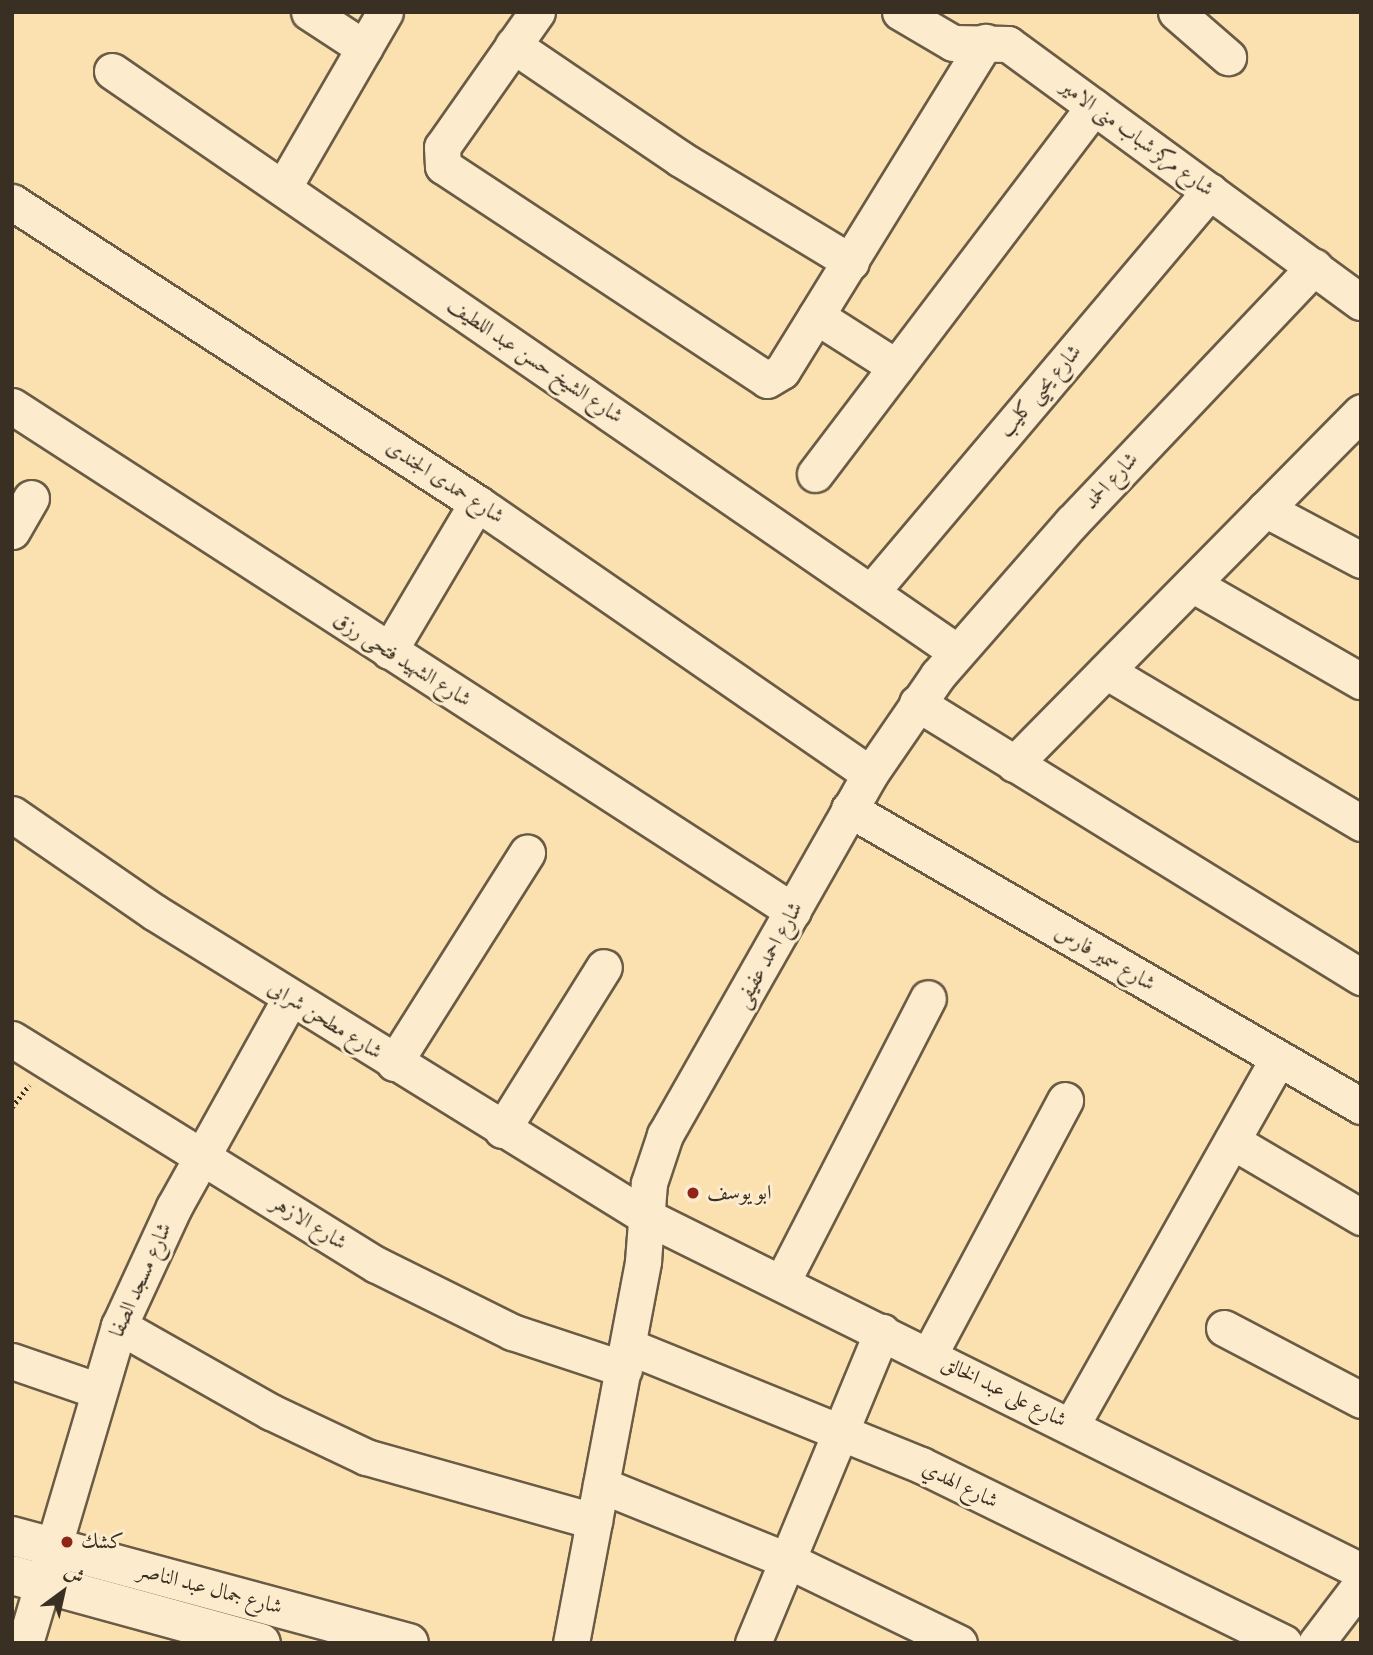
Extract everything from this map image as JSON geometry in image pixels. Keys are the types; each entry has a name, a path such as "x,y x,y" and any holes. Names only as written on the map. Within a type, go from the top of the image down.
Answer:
{"main road":[{"name":"شارع جمال عبد الناصر","path":"12,1536 409,1643"},
{"name":"شارع جمال عبد الناصر","path":"27,1579 254,1642"}],"street":[{"path":"309,12 365,48"},
{"path":"283,188 386,12"},
{"path":"537,12 442,147 439,160 760,378 778,376 985,42"},
{"name":"شارع مركز شباب منى الامير","path":"900,12 953,43 1008,44 1361,302"},
{"path":"1175,12 1228,57"},
{"path":"513,45 679,158 851,261"},
{"name":"شارع الشيخ حسن عبد اللطيف","path":"112,71 957,652"},
{"path":"815,474 1094,107"},
{"name":"شارع يحيى كليب","path":"871,592 1210,191"},
{"name":"شارع حمدى الجندى","path":"12,202 477,503 870,774"},
{"name":"شارع الحمد","path":"917,704 957,652 1314,267"},
{"path":"816,316 896,367"},
{"name":"شارع الشهيد فتحى رزق","path":"12,406 793,911"},
{"path":"1014,764 1361,412"},
{"path":"12,531 31,498"},
{"path":"389,651 477,503"},
{"path":"1265,509 1361,560"},
{"path":"1192,584 1361,681"},
{"path":"1106,671 1361,823"},
{"path":"917,704 1361,976"},
{"name":"شارع احمد عفيفى","path":"571,1643 626,1357 645,1216 665,1135 849,809 917,704"},
{"name":"شارع سمير فارس","path":"849,809 1361,1106"},
{"name":"شارع مطحن شرابى","path":"12,814 290,999 645,1216"},
{"path":"394,1063 527,853"},
{"path":"502,1129 604,967"},
{"name":"شارع مسجد الصفا","path":"25,1643 27,1579 51,1546 96,1390 119,1326 201,1156 290,999"},
{"path":"782,1282 929,999"},
{"name":"شارع الازهر","path":"12,1039 437,1297 512,1332 626,1357"},
{"path":"1072,1426 1278,1058"},
{"path":"929,1355 1065,1100"},
{"path":"1232,1141 1361,1217"},
{"name":"شارع على عبد الخالق","path":"645,1216 1361,1571"},
{"path":"119,1326 366,1457 594,1521"},
{"path":"1224,1328 1361,1400"},
{"path":"753,1643 882,1332"},
{"name":"شارع الهدي","path":"626,1357 921,1465 1284,1643"},
{"path":"12,1361 96,1390"},
{"path":"601,1485 787,1560 959,1643"},
{"path":"1337,1631 1361,1584"}],"place":[{"name":"ابو يوسف","path":"693,1193"},
{"name":"كشك","path":"67,1542"}]}
